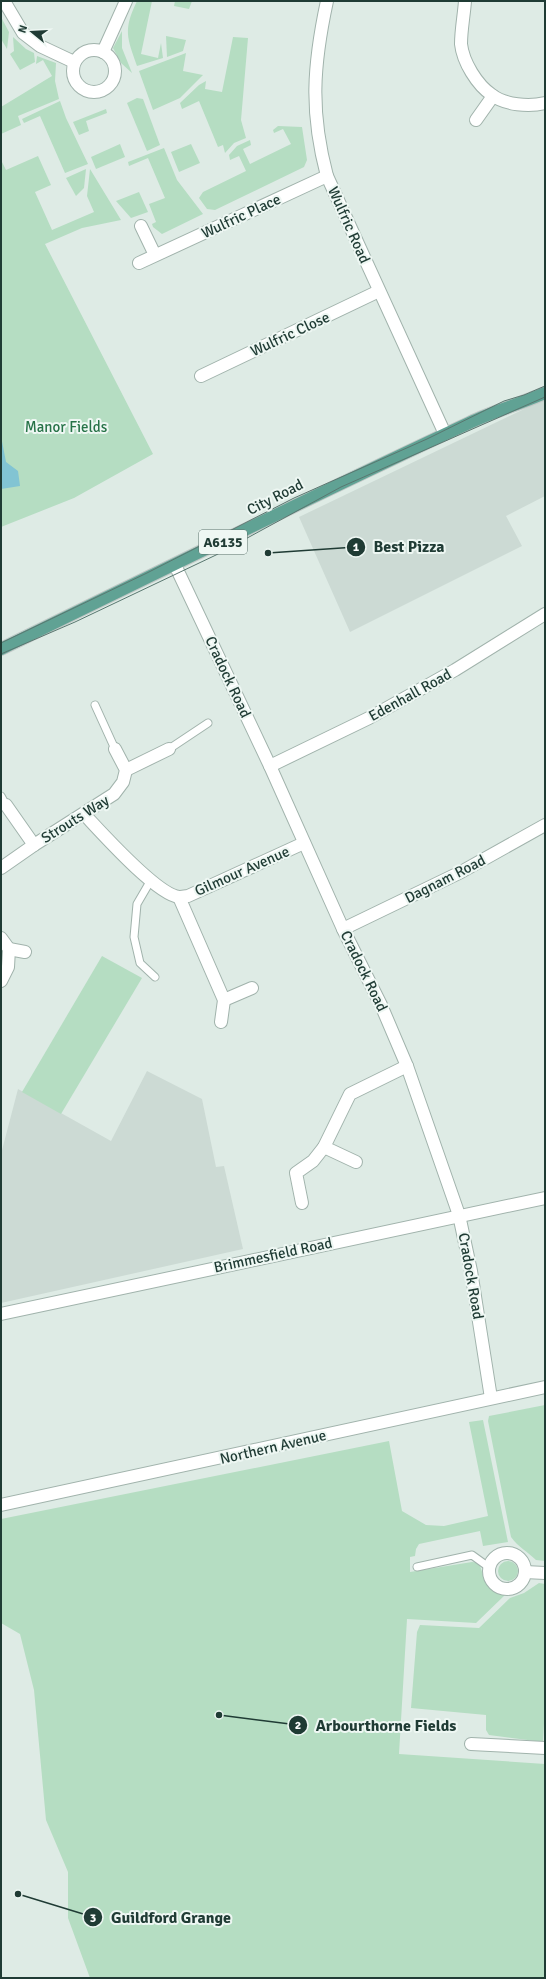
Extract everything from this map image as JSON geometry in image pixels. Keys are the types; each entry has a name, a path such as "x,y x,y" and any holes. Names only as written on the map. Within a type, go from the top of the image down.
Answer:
{"main road":[{"name":"City Road","path":"1,649 175,565 303,500 471,422 545,395"}],"street":[{"path":"4,1 23,33 40,46 74,62"},
{"path":"103,52 126,1"},
{"name":"Wulfric Road","path":"327,1 315,65 317,131 327,176 445,434"},
{"path":"465,1 461,44 467,64 482,86 492,96 515,103 536,105 545,103"},
{"path":"94,50 103,52 112,60 115,72 111,84 101,91 88,92 78,86 73,74 74,62 79,55 86,51 94,50"},
{"path":"476,120 492,96"},
{"name":"Wulfric Place","path":"139,263 327,176"},
{"path":"141,226 155,255"},
{"name":"Wulfric Close","path":"201,376 379,291"},
{"name":"Cradock Road","path":"175,565 270,766 304,843 381,1005 408,1066 459,1215 471,1272 491,1398"},
{"name":"Edenhall Road","path":"270,766 369,718 454,670 545,614"},
{"path":"115,749 126,770 168,749"},
{"name":"Strouts Way","path":"1,868 114,794 123,782 126,770"},
{"name":"Strouts Way","path":"4,800 34,845"},
{"name":"Gilmour Avenue","path":"84,814 124,856 151,880 165,891 179,897 188,896 304,843"},
{"name":"Dagnam Road","path":"344,929 461,872 545,825"},
{"name":"Gilmour Avenue","path":"179,897 224,1000"},
{"path":"1,938 9,949 8,967 1,980"},
{"path":"9,949 25,952"},
{"path":"221,1022 224,1000 252,988"},
{"path":"302,1202 296,1173 313,1160 324,1147 350,1094 408,1066"},
{"path":"324,1147 356,1162"},
{"name":"Brimmesfield Road","path":"1,1314 459,1215 545,1198"},
{"name":"Northern Avenue","path":"1,1505 215,1460 545,1387"},
{"path":"504,1554 512,1554 523,1563 525,1572 519,1585 506,1589 495,1584 490,1577 490,1568 496,1557 504,1554"},
{"path":"525,1572 545,1573"},
{"path":"471,1744 545,1748"}],"lane":[{"path":"95,705 115,749"},
{"path":"168,749 208,723"},
{"path":"151,880 137,904 134,937 140,963 155,977"},
{"path":"417,1567 472,1555 490,1568"}],"shaded area":[{"path":"545,399 545,496 506,516 522,546 350,632 299,517"},
{"path":"147,1071 202,1099 216,1167 224,1166 243,1249 1,1303 1,1154 18,1089 111,1141"}],"green space":[{"path":"137,1 152,1 141,54 158,58 161,43 163,58 137,66 129,40 128,27"},
{"path":"175,1 192,1 189,9 174,6"},
{"path":"1,17 9,32 7,49 1,39"},
{"path":"122,31 122,48 132,73 121,63 113,48"},
{"path":"166,36 186,40 183,51 167,57"},
{"path":"13,37 26,49 34,53 35,62 20,70 10,54 14,51"},
{"path":"233,37 248,38 241,120 246,138 234,143 225,153 223,145 218,147 199,101 182,109 180,103 199,85 206,81 205,89 222,92"},
{"path":"186,53 183,71 203,75 180,98 153,110 139,71"},
{"path":"37,56 56,63 55,81 59,99 18,116 21,125 1,134 1,107 52,76 43,60 36,64"},
{"path":"137,98 143,99 160,145 147,151 127,103"},
{"path":"60,101 66,118 88,164 65,173 40,116 24,123 22,119"},
{"path":"106,109 107,113 86,121 89,131 79,135 73,122"},
{"path":"278,126 302,127 307,160 304,167 215,210 207,209 199,198 203,192 246,171 239,156 230,160 229,155 237,146 250,140 251,145 243,149 250,164 291,144 283,129 274,133 273,130"},
{"path":"120,144 125,157 96,169 91,157"},
{"path":"191,144 200,163 179,172 171,152"},
{"path":"164,148 177,180 203,214 162,234 153,227 152,224 156,222 149,204 165,198 148,158 129,166 128,162"},
{"name":"Manor Fields","path":"38,156 51,185 35,192 52,230 94,212 87,196 90,169 121,220 82,228 45,244 153,454 74,498 1,527 1,160 6,170"},
{"path":"86,169 84,188 76,196 66,178"},
{"path":"139,192 148,212 131,218 116,201"},
{"path":"102,956 142,978 61,1114 22,1092"},
{"path":"545,1405 545,1561 536,1560 511,1537 488,1421 489,1416"},
{"path":"483,1420 508,1542 483,1546 480,1531 419,1544 416,1549 415,1556 410,1557 410,1572 472,1562 479,1563 490,1588 505,1595 476,1623 407,1619 399,1754 545,1764 545,1978 90,1978 68,1918 68,1872 46,1820 34,1690 20,1634 1,1623 1,1519 389,1441 402,1511 426,1525 444,1526 488,1516 469,1422"},
{"path":"508,1561 515,1564 518,1571 515,1578 508,1581 501,1578 498,1571 501,1564"},
{"path":"539,1583 545,1584 545,1705 543,1742 489,1735 486,1730 486,1715 411,1708 417,1632 420,1625 479,1628 510,1598 524,1593"}],"water":[{"path":"1,436 6,462 18,471 20,486 1,489"}],"tram line":[{"path":"1,643 147,573 294,498 427,439 504,401 524,395 545,386"},
{"path":"1,654 75,622 216,555 341,487 545,397"}],"place":[{"name":"Best Pizza","path":"268,553"},
{"name":"Arbourthorne Fields","path":"219,1715"},
{"name":"Guildford Grange","path":"18,1894"}]}
